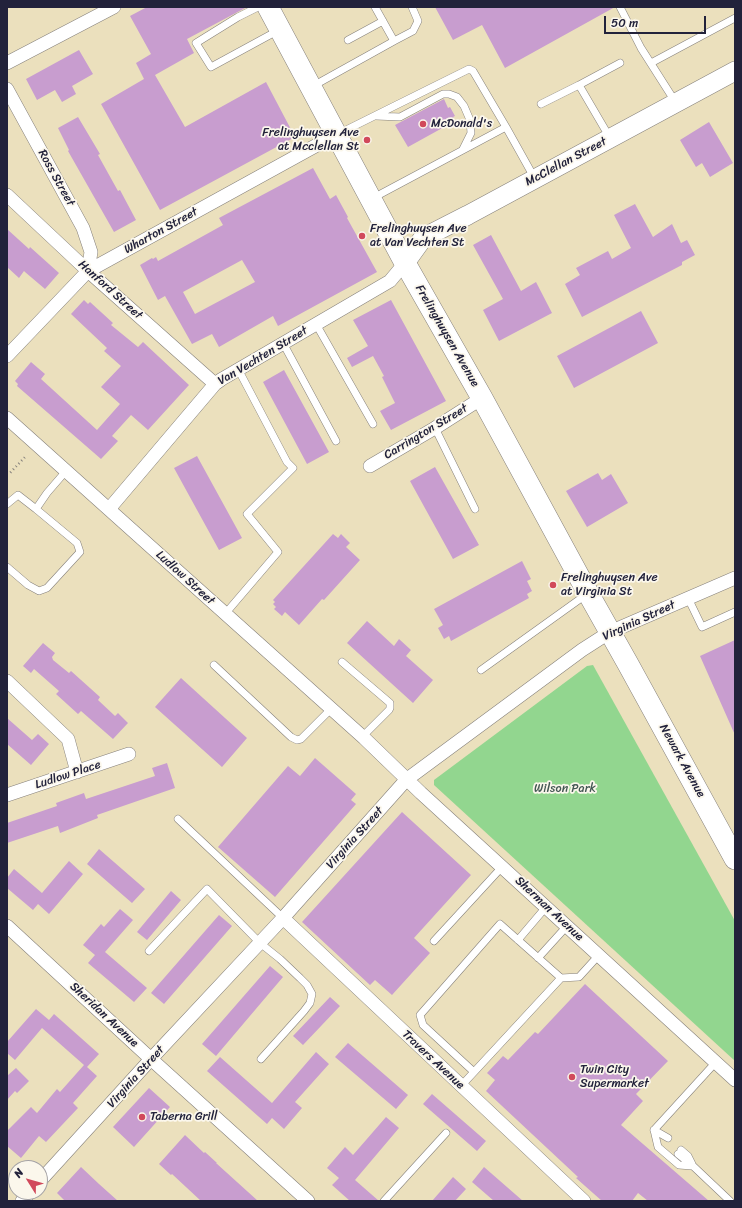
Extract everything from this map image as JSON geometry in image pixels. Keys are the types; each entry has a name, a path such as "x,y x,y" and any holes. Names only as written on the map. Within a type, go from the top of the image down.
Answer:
{"main road":[{"name":"Frelinghuysen Avenue","path":"268,7 405,263 482,398 628,664"},
{"name":"McClellan Street","path":"405,263 423,238 735,71"},
{"name":"Newark Avenue","path":"628,664 735,859"}],"street":[{"path":"7,64 114,7"},
{"name":"Ross Street","path":"7,89 83,228 90,252 88,271"},
{"name":"Wharton Street","path":"7,356 88,271 337,134"},
{"name":"Hanford Street","path":"7,195 88,271 214,384"},
{"name":"Van Vechten Street","path":"109,509 214,384 390,281 405,263"},
{"name":"Carrington Street","path":"370,466 435,428 482,398"},
{"name":"Ludlow Street","path":"7,418 363,738"},
{"name":"Virginia Street","path":"48,1172 151,1059 283,918 406,780 582,650 610,632 735,578"},
{"path":"7,681 68,739 78,772"},
{"name":"Sherman Avenue","path":"363,738 406,780 735,1080"},
{"name":"Ludlow Place","path":"7,795 129,754"},
{"name":"Travers Avenue","path":"283,918 584,1201"},
{"name":"Sheridan Avenue","path":"7,926 308,1201"}],"lane":[{"path":"258,7 238,17 196,43 210,67 280,29"},
{"path":"375,7 394,41"},
{"path":"311,87 413,31 418,21 412,7"},
{"path":"620,7 641,48 676,103"},
{"path":"651,63 735,18"},
{"path":"348,40 383,21"},
{"path":"541,104 620,63"},
{"path":"337,134 469,69 473,71 535,179"},
{"path":"579,85 610,138"},
{"path":"375,116 400,117 443,94 449,94 457,97 464,106 470,120 471,133 463,150"},
{"path":"371,199 506,127"},
{"path":"316,324 373,424"},
{"path":"283,343 336,441"},
{"path":"225,614 278,552 247,514 292,468 287,462 238,369"},
{"path":"435,428 475,510"},
{"path":"36,509 47,493 66,471"},
{"path":"7,504 18,495 76,543 80,552 47,588 40,591 28,585 7,567"},
{"path":"481,670 588,593"},
{"path":"688,598 702,627 735,612"},
{"path":"342,662 390,703 389,710 363,738"},
{"path":"214,665 291,737 297,740 301,739 331,709"},
{"path":"178,819 283,918"},
{"path":"434,941 502,867"},
{"path":"149,951 208,889 260,943 280,959 307,985 312,994 310,1003 304,1011 261,1059"},
{"path":"518,940 546,907"},
{"path":"474,1072 423,1025 420,1015 500,924 561,978"},
{"path":"538,958 567,926"},
{"path":"461,1086 561,978 579,977 599,955"},
{"path":"654,1130 716,1062"},
{"path":"654,1130 666,1140"},
{"path":"654,1130 658,1147 679,1165 693,1166"},
{"path":"384,1201 446,1133"},
{"path":"679,1152 688,1156 693,1166 730,1201"}],"path":[{"path":"7,474 9,474 26,456"}],"green space":[{"name":"Wilson Park","path":"593,665 735,921 735,1061 434,785 434,780 587,666"}],"building":[{"path":"147,7 247,7 187,39 194,53 155,75 185,127 266,82 295,137 160,210 101,104 144,79 136,63 151,54 130,16"},
{"path":"435,7 615,7 505,68 482,25 453,40"},
{"path":"79,50 93,74 72,86 76,94 62,102 55,90 37,100 26,79"},
{"name":"McDonald's","path":"444,99 448,108 450,107 455,116 453,117 455,121 408,147 395,125"},
{"path":"78,117 100,154 98,155 118,191 120,190 136,220 114,232 68,151 69,150 58,128"},
{"path":"709,122 733,163 710,177 702,163 696,167 680,140"},
{"path":"313,168 330,199 336,195 377,272 278,326 273,316 219,347 212,334 192,344 165,296 158,300 140,265 156,257 158,261 223,225 219,218","holes":["242,260 255,282 195,314 183,292"]},
{"path":"635,204 653,237 672,224 681,243 687,240 695,255 682,262 682,265 582,317 565,284 580,275 576,268 608,251 612,259 631,248 614,215"},
{"path":"7,229 59,273 45,289 24,271 19,278 7,267"},
{"path":"491,235 521,291 536,282 552,313 499,341 483,310 503,299 473,245"},
{"path":"84,300 88,304 90,302 113,323 111,325 138,347 143,342 189,385 148,430 131,415 112,436 118,441 101,459 17,386 18,384 15,381 31,362 45,374 41,379 97,430 120,404 101,387 121,366 104,351 107,348 71,314"},
{"path":"391,300 446,401 391,430 380,411 395,403 382,377 384,376 373,356 352,367 347,358 368,346 353,320"},
{"path":"641,311 658,343 574,388 557,356"},
{"path":"284,370 329,452 307,464 263,382"},
{"path":"197,456 242,538 219,550 174,468"},
{"path":"435,467 479,545 453,559 410,481"},
{"path":"598,473 602,480 611,474 628,503 587,527 566,491"},
{"path":"333,534 338,538 341,534 350,543 346,547 360,560 299,625 285,612 282,616 274,609 276,607 273,604 275,602 273,600"},
{"path":"522,561 531,579 527,581 532,591 527,594 529,598 451,641 449,636 444,639 438,628 443,625 434,609"},
{"path":"367,621 394,646 399,639 411,650 406,656 433,680 413,703 347,643"},
{"path":"735,640 735,735 700,656"},
{"path":"43,643 55,653 52,657 53,660 69,673 71,671 100,697 98,700 115,716 118,713 128,723 113,739 81,711 78,714 56,694 59,691 34,669 31,673 23,666"},
{"path":"181,678 247,738 222,767 155,707"},
{"path":"7,718 32,740 38,734 49,744 31,765 7,744"},
{"path":"315,758 356,794 351,800 356,804 275,897 218,847 288,766 300,776"},
{"path":"167,763 175,788 97,815 98,818 60,833 58,826 7,843 7,823 57,806 56,803 84,793 86,799 155,776 152,768"},
{"path":"402,812 471,875 414,938 430,953 392,995 375,980 370,985 302,922"},
{"path":"99,849 145,889 132,903 87,864"},
{"path":"69,861 83,874 49,914 38,904 33,910 7,888 7,878 14,869 42,893"},
{"path":"171,891 181,900 147,940 137,932"},
{"path":"120,909 133,920 105,952 147,988 134,1002 88,963 95,955 83,945 101,924 104,927"},
{"path":"219,915 232,926 164,1004 151,993"},
{"path":"270,966 283,977 216,1056 202,1044"},
{"name":"Twin City Supermarket","path":"585,984 668,1061 636,1094 643,1101 621,1125 709,1201 648,1201 638,1193 632,1201 602,1201 576,1178 578,1177 486,1091 495,1080 487,1073 503,1056 508,1060 535,1032 538,1034"},
{"path":"330,997 340,1006 303,1045 293,1036"},
{"path":"36,1009 49,1020 54,1014 99,1054 87,1067 97,1076 73,1103 78,1108 46,1142 39,1136 21,1158 7,1146 7,1131 31,1107 37,1113 57,1089 60,1092 84,1065 42,1028 15,1060 7,1053 7,1042"},
{"path":"348,1043 408,1095 396,1109 335,1057"},
{"path":"316,1052 329,1064 295,1102 302,1108 284,1129 272,1118 267,1124 207,1071 220,1057 272,1103"},
{"path":"16,1068 29,1081 17,1093 15,1091 7,1100 7,1076"},
{"name":"Taberna Grill","path":"149,1088 170,1107 134,1147 113,1127"},
{"path":"432,1094 486,1141 477,1151 423,1104"},
{"path":"386,1117 399,1128 355,1180 379,1201 350,1201 332,1185 339,1178 327,1168 345,1147 353,1155"},
{"path":"185,1135 258,1201 201,1201 172,1174 171,1175 159,1164"},
{"path":"81,1167 118,1201 65,1201 57,1193"},
{"path":"484,1167 523,1201 494,1201 472,1182"},
{"path":"453,1177 466,1189 455,1201 432,1201"}],"place":[{"name":"McDonald's","path":"423,124"},
{"name":"Frelinghuysen Ave at Mcclellan St","path":"367,140"},
{"name":"Frelinghuysen Ave at Van Vechten St","path":"362,236"},
{"name":"Frelinghuysen Ave at Virginia St","path":"553,585"},
{"name":"Twin City Supermarket","path":"572,1077"},
{"name":"Taberna Grill","path":"142,1117"}]}
